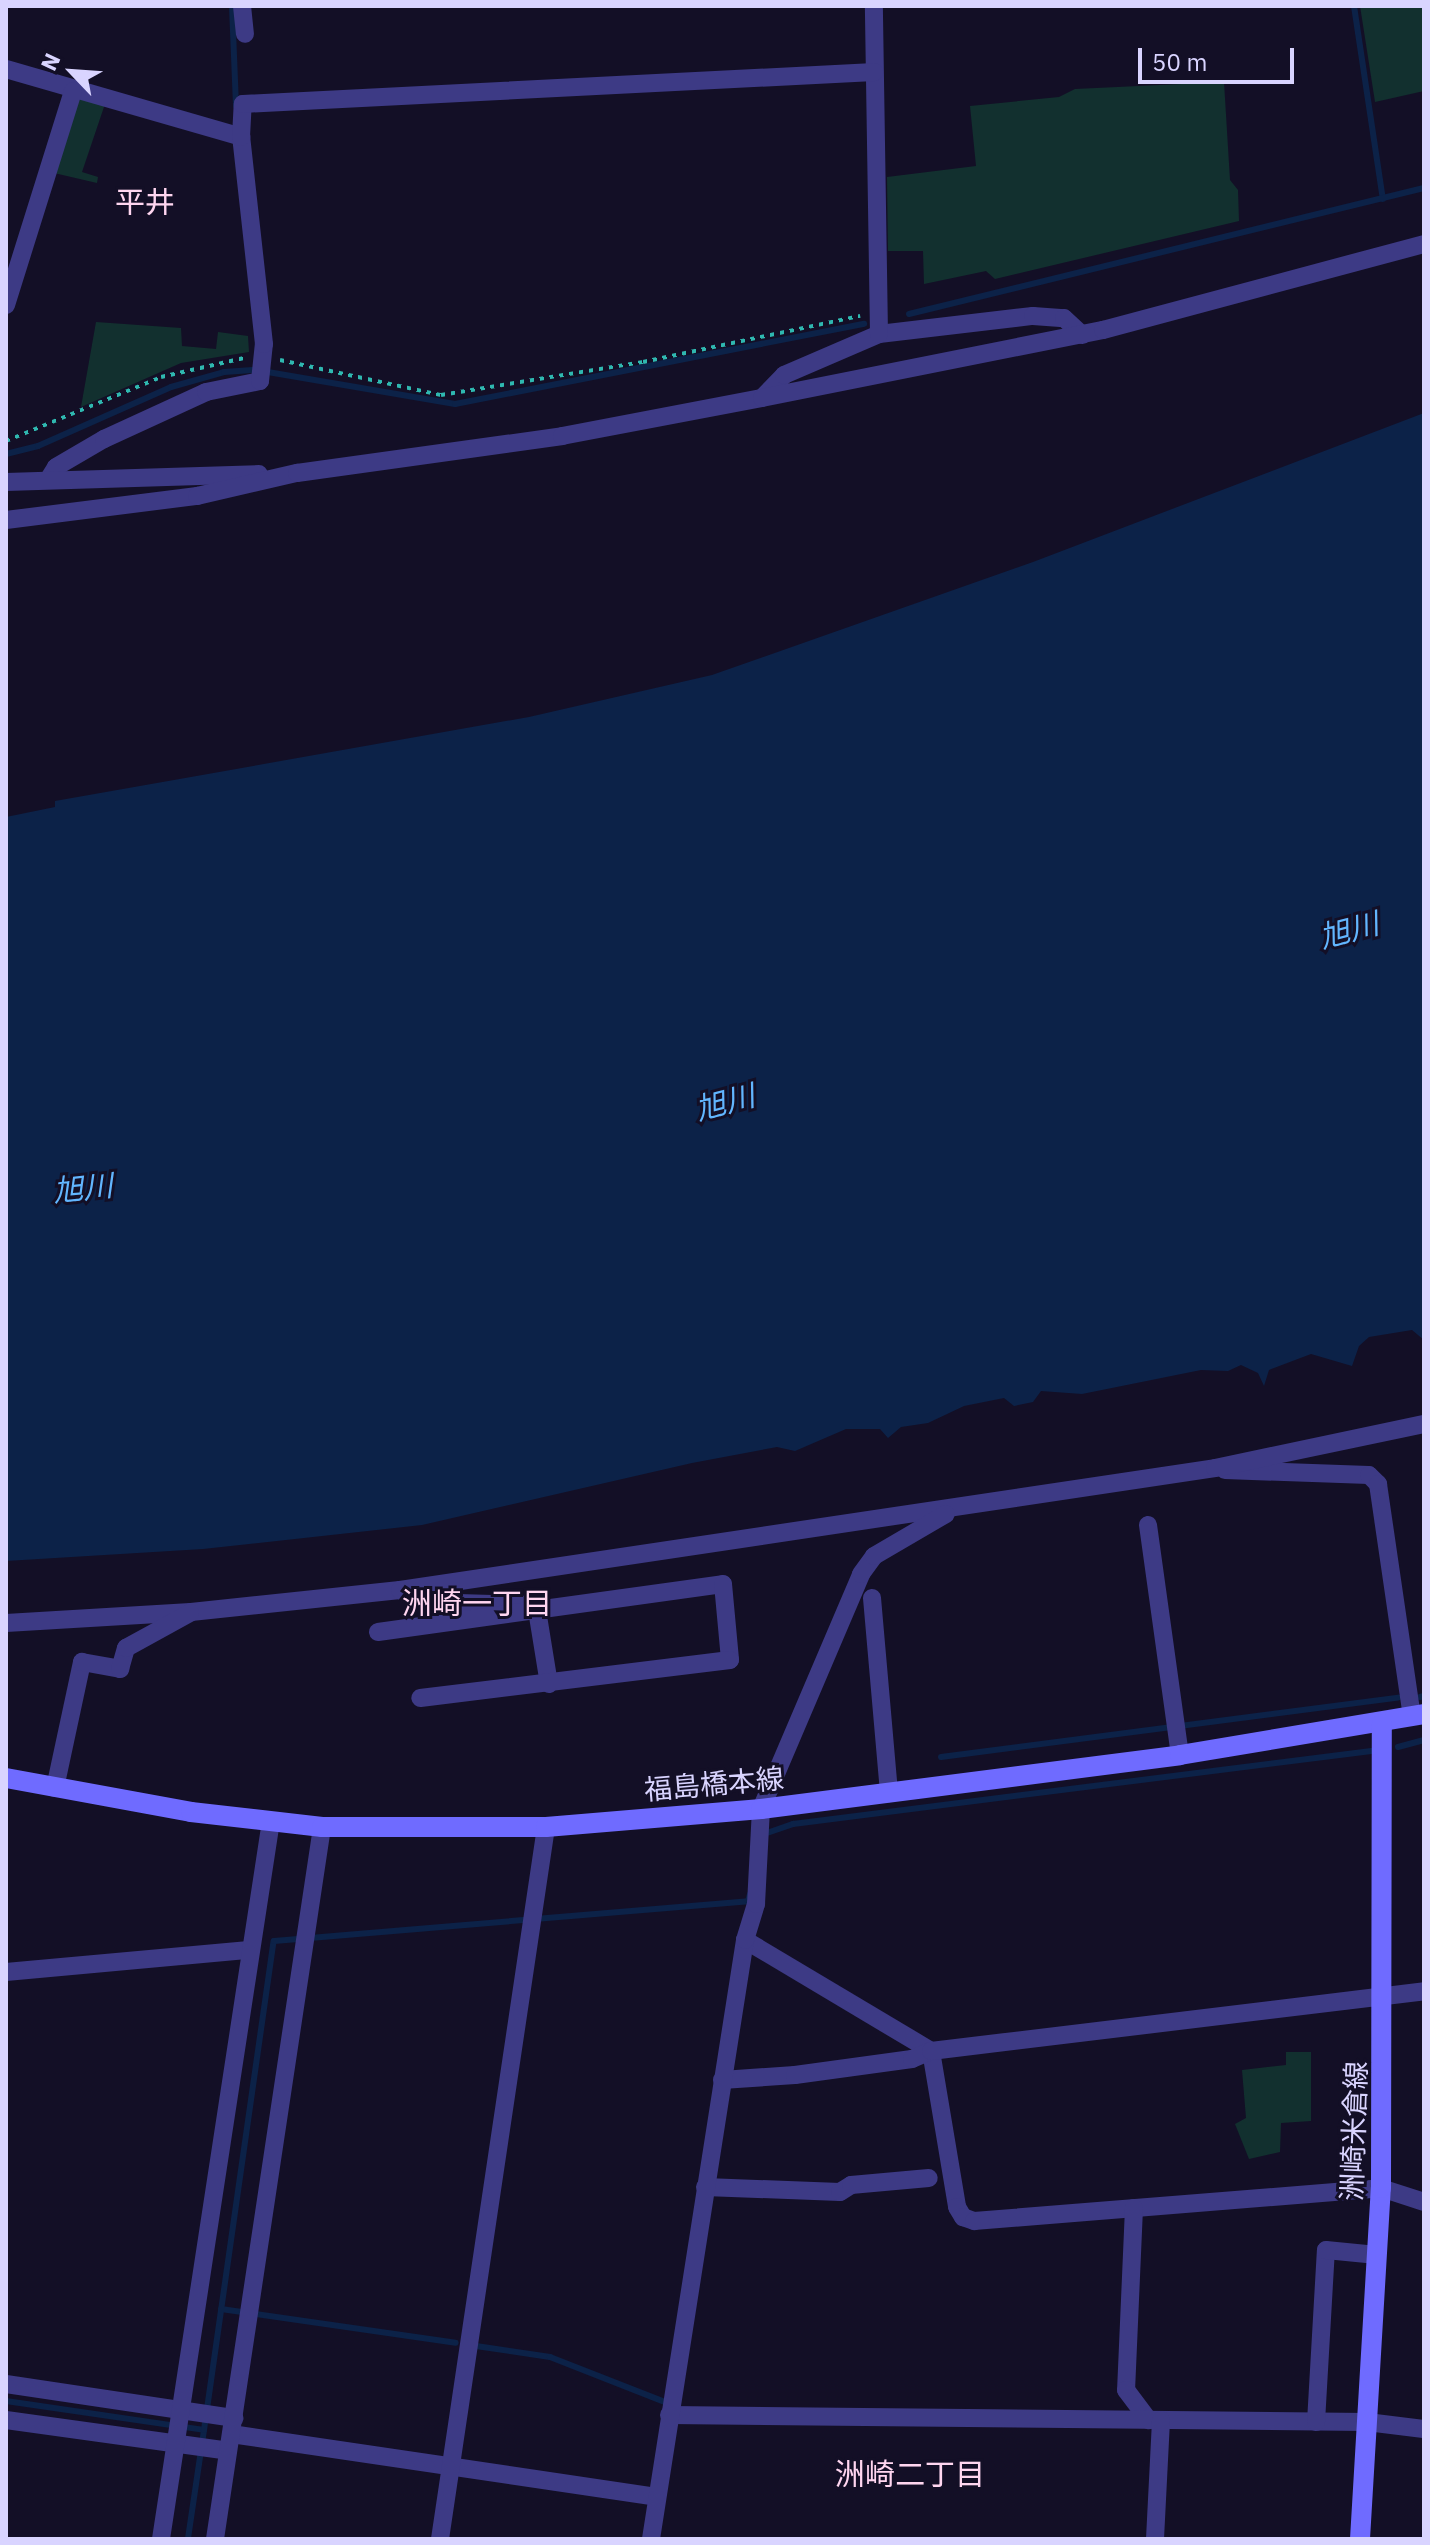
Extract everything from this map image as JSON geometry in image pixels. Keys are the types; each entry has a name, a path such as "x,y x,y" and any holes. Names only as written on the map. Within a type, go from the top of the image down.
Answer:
{"main road":[{"name":"福島橋本線","path":"6,1778 322,1827 761,1826 889,1793 1180,1755 1418,1716"},
{"name":"洲崎米倉線","path":"1360,2539 1381,2188 1386,1996 1382,1724"}],"street":[{"path":"242,6 245,34"},
{"path":"874,6 876,312 879,334"},
{"path":"6,69 73,91 85,90 241,137"},
{"path":"48,480 77,452 206,392 253,384 264,366 241,137 243,104 874,72"},
{"path":"6,305 73,91"},
{"path":"6,520 197,496 297,473 562,436 762,398 1082,335 1424,244"},
{"path":"762,398 784,375 879,334 1033,316 1064,318 1082,335"},
{"path":"6,482 297,473"},
{"path":"6,1623 191,1612 400,1590 1215,1468 1424,1424"},
{"path":"1215,1468 1252,1475 1369,1475 1378,1484 1418,1716"},
{"path":"651,2539 745,1940 756,1904 761,1826 861,1574 874,1556 958,1506"},
{"path":"1148,1525 1180,1755"},
{"path":"378,1632 723,1584 730,1660 420,1698"},
{"path":"400,1590 423,1602 531,1605 537,1610 549,1684"},
{"path":"872,1598 889,1793"},
{"path":"55,1788 82,1662 120,1669 126,1648 191,1612"},
{"path":"161,2539 187,2425 250,1945 271,1821"},
{"path":"215,2539 322,1827"},
{"path":"440,2539 529,1920 546,1827"},
{"path":"745,1940 931,2051 957,2207 963,2217 974,2221 1381,2188 1424,2202"},
{"path":"6,1972 250,1945"},
{"path":"722,2080 897,2061 931,2051 1424,1991"},
{"path":"705,2187 840,2192 851,2185 929,2178"},
{"path":"1134,2208 1126,2390 1148,2416 1155,2539"},
{"path":"1316,2418 1326,2250 1377,2255"},
{"path":"6,2384 231,2434 656,2497"},
{"path":"669,2415 1316,2418 1424,2429"},
{"path":"6,2420 187,2425 208,2448 231,2434"}],"path":[{"path":"6,441 192,366 226,358 441,395 643,362 876,312"}],"green space":[{"path":"1360,6 1424,6 1424,91 1375,102"},
{"path":"1224,82 1230,180 1238,190 1239,221 995,279 986,271 924,284 923,251 888,251 887,177 976,166 970,106 1059,97 1075,89"},
{"path":"88,95 106,101 82,172 98,177 97,183 54,173 76,102"},
{"path":"96,322 181,328 182,346 216,349 218,332 248,336 249,352 181,363 81,407"},
{"path":"1286,2052 1311,2052 1311,2121 1281,2123 1280,2152 1249,2159 1235,2124 1246,2118 1242,2070 1286,2065"}],"water":[{"name":"旭川","path":"1424,413 1424,1340 1412,1330 1369,1337 1359,1346 1352,1366 1311,1354 1269,1370 1264,1386 1258,1373 1241,1365 1228,1371 1201,1370 1082,1394 1041,1391 1033,1402 1014,1406 1004,1398 964,1406 928,1423 901,1427 888,1438 880,1429 846,1429 795,1451 777,1447 692,1463 422,1525 203,1549 6,1561 6,817 55,807 55,801 529,717 712,675 1033,562"}],"waterway":[{"path":"232,6 236,106"},
{"path":"1354,6 1383,199"},
{"path":"909,314 1424,188"},
{"path":"6,454 38,446 171,387 224,372 256,370 455,404 864,324"},
{"path":"1420,1697 1424,1696"},
{"path":"941,1757 1398,1698"},
{"path":"1398,1747 1424,1740"},
{"path":"764,1834 793,1824 1371,1751"},
{"path":"204,2430 274,1941 748,1901 750,1894"},
{"path":"221,2309 456,2343"},
{"path":"476,2346 550,2357 665,2402"},
{"path":"6,2401 204,2430 188,2539"}],"district":[{"name":"平井","path":"145,202"},
{"name":"洲崎一丁目","path":"477,1603"},
{"name":"洲崎二丁目","path":"910,2474"}]}
